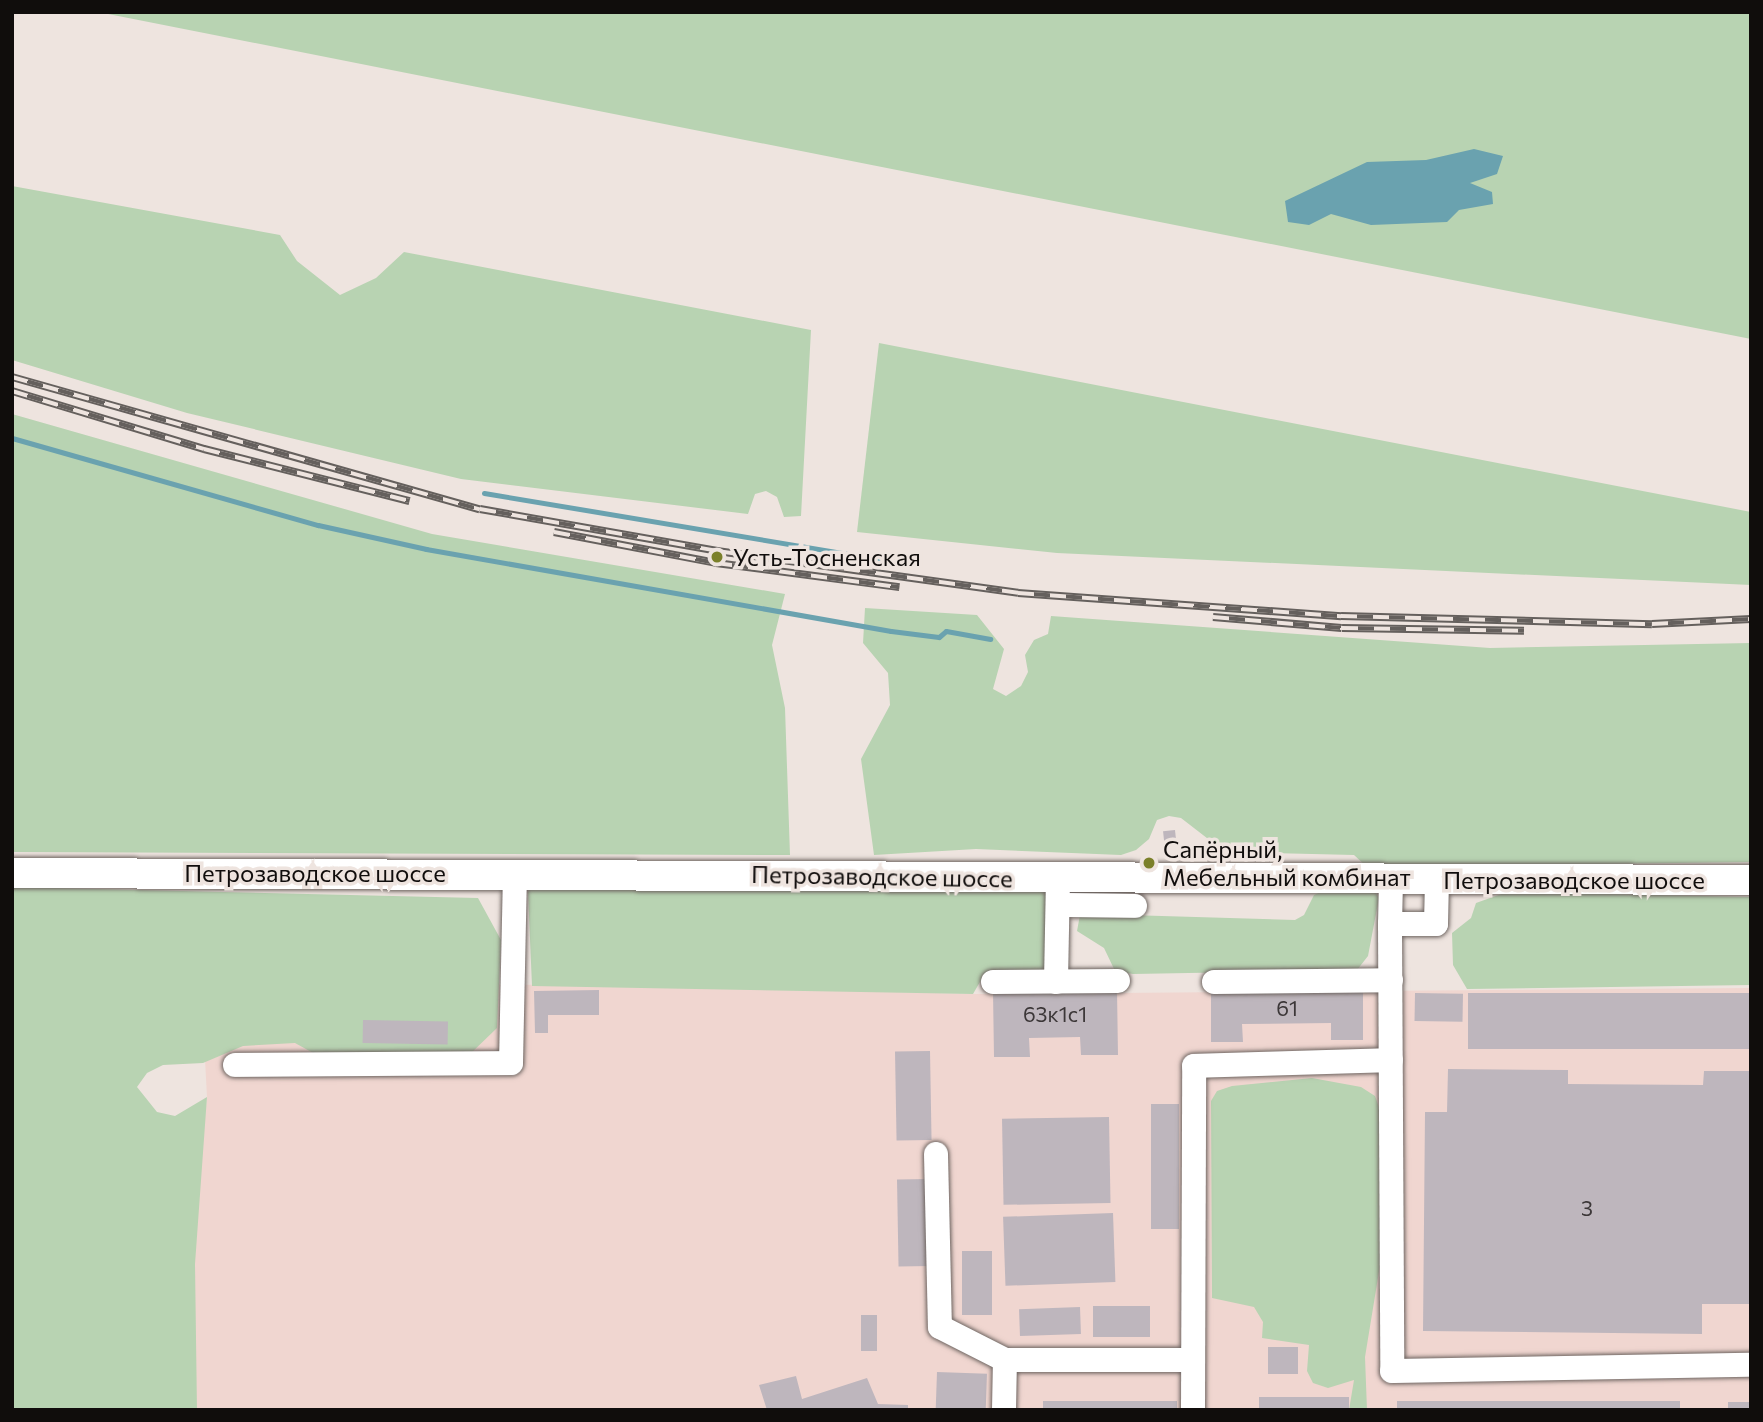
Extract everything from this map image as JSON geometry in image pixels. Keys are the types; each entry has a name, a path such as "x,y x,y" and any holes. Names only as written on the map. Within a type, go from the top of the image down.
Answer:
{"main road":[{"name":"Петрозаводское шоссе","path":"12,873 514,873 1058,892 1437,880 1751,880"}],"lane":[{"path":"235,1065 511,1063 514,873"},
{"path":"1390,924 1436,924 1437,880"},
{"path":"1391,881 1392,1371 1751,1365"},
{"path":"1056,982 1058,892 1135,906"},
{"path":"1214,982 1391,980"},
{"path":"993,982 1118,981"},
{"path":"1193,1410 1194,1066 1391,1060"},
{"path":"936,1154 940,1327 1005,1360 1193,1360"},
{"path":"1004,1410 1005,1360"}],"shaded area":[{"path":"201,984 621,985 973,994 1751,988 1751,1410 61,1410 192,1248 207,1097"}],"green space":[{"path":"98,12 1751,12 1751,339"},
{"path":"12,186 280,235 297,261 340,295 376,278 404,252 811,330 801,516 784,517 777,497 766,491 755,494 748,514 461,479 187,413 12,360"},
{"path":"879,343 1751,512 1751,585 1057,553 857,532"},
{"path":"12,414 432,534 785,594 772,645 785,708 790,855 12,852"},
{"path":"865,608 977,615 1004,649 993,689 1006,696 1021,686 1028,672 1025,655 1034,640 1048,634 1051,616 1490,648 1751,643 1751,862 1367,867 1354,855 1225,852 1181,818 1169,816 1157,820 1149,839 1136,850 1121,855 976,849 874,855 861,759 890,705 888,673 863,643"},
{"path":"534,880 1046,889 1046,975 984,975 973,994 532,986 528,892"},
{"path":"12,887 478,898 501,940 497,1028 468,1056 324,1059 295,1043 243,1046 203,1063 163,1065 147,1073 137,1087 157,1112 175,1116 207,1097 195,1264 197,1410 12,1410"},
{"path":"1327,889 1375,892 1379,898 1368,956 1357,970 1133,974 1115,971 1104,948 1077,931 1080,915 1094,914 1295,920 1304,915 1314,895"},
{"path":"1507,892 1751,897 1751,985 1467,989 1453,965 1452,933 1471,918 1476,903"},
{"path":"1312,1078 1361,1087 1375,1096 1380,1110 1384,1241 1365,1357 1367,1410 1349,1410 1354,1380 1328,1388 1313,1383 1307,1371 1309,1345 1262,1338 1263,1322 1254,1307 1212,1298 1211,1101 1217,1091 1232,1086"}],"water":[{"path":"1474,149 1503,156 1497,174 1470,183 1492,192 1493,204 1459,210 1447,222 1371,225 1331,214 1309,225 1288,222 1285,201 1367,162 1426,160"}],"building":[{"path":"1175,830 1176,840 1164,841 1163,831"},
{"path":"599,990 599,1015 548,1015 548,1033 535,1033 534,991"},
{"path":"1117,990 1118,1055 1081,1055 1080,1037 1029,1038 1030,1057 994,1057 993,992"},
{"path":"1211,992 1363,992 1363,1040 1331,1040 1331,1023 1242,1024 1243,1042 1211,1042"},
{"path":"1415,993 1463,994 1463,1022 1415,1021"},
{"path":"1468,993 1751,993 1751,1049 1468,1049"},
{"path":"363,1020 448,1021 448,1044 363,1043"},
{"path":"930,1051 932,1140 897,1141 895,1052"},
{"path":"1448,1069 1568,1070 1568,1084 1703,1085 1704,1071 1751,1071 1751,1304 1702,1304 1702,1334 1423,1331 1425,1112 1447,1112"},
{"path":"1151,1104 1179,1104 1179,1229 1151,1229"},
{"path":"1109,1117 1111,1203 1004,1205 1002,1119"},
{"path":"929,1179 931,1266 899,1267 897,1180"},
{"path":"1113,1213 1115,1282 1005,1286 1003,1217"},
{"path":"962,1251 992,1251 992,1315 962,1315"},
{"path":"1093,1306 1150,1306 1150,1337 1093,1337"},
{"path":"1080,1307 1081,1334 1020,1336 1019,1309"},
{"path":"861,1315 877,1315 877,1351 861,1351"},
{"path":"1268,1347 1298,1347 1298,1374 1268,1374"},
{"path":"937,1372 987,1374 986,1410 936,1410"},
{"path":"796,1376 802,1399 867,1378 878,1404 908,1405 908,1410 767,1410 759,1385"},
{"path":"1259,1397 1349,1397 1349,1410 1259,1410"},
{"path":"1043,1401 1177,1401 1177,1410 1043,1410"},
{"path":"1397,1401 1680,1401 1680,1410 1397,1410"},
{"path":"1728,1402 1751,1402 1751,1410 1728,1410"}],"waterway":[{"path":"12,438 318,525 426,549 891,631 939,637 946,631 990,639"},
{"path":"484,493 909,564"}],"railway":[{"path":"12,377 480,509 717,551 1018,593 1341,616 1652,624 1751,619"},
{"path":"12,391 204,449 410,501"},
{"path":"554,532 716,563 899,587"},
{"path":"1213,617 1342,628 1524,631"}],"place":[{"name":"Усть-Тосненская","path":"717,557"},
{"name":"Сапёрный, Мебельный комбинат","path":"1149,863"}]}
